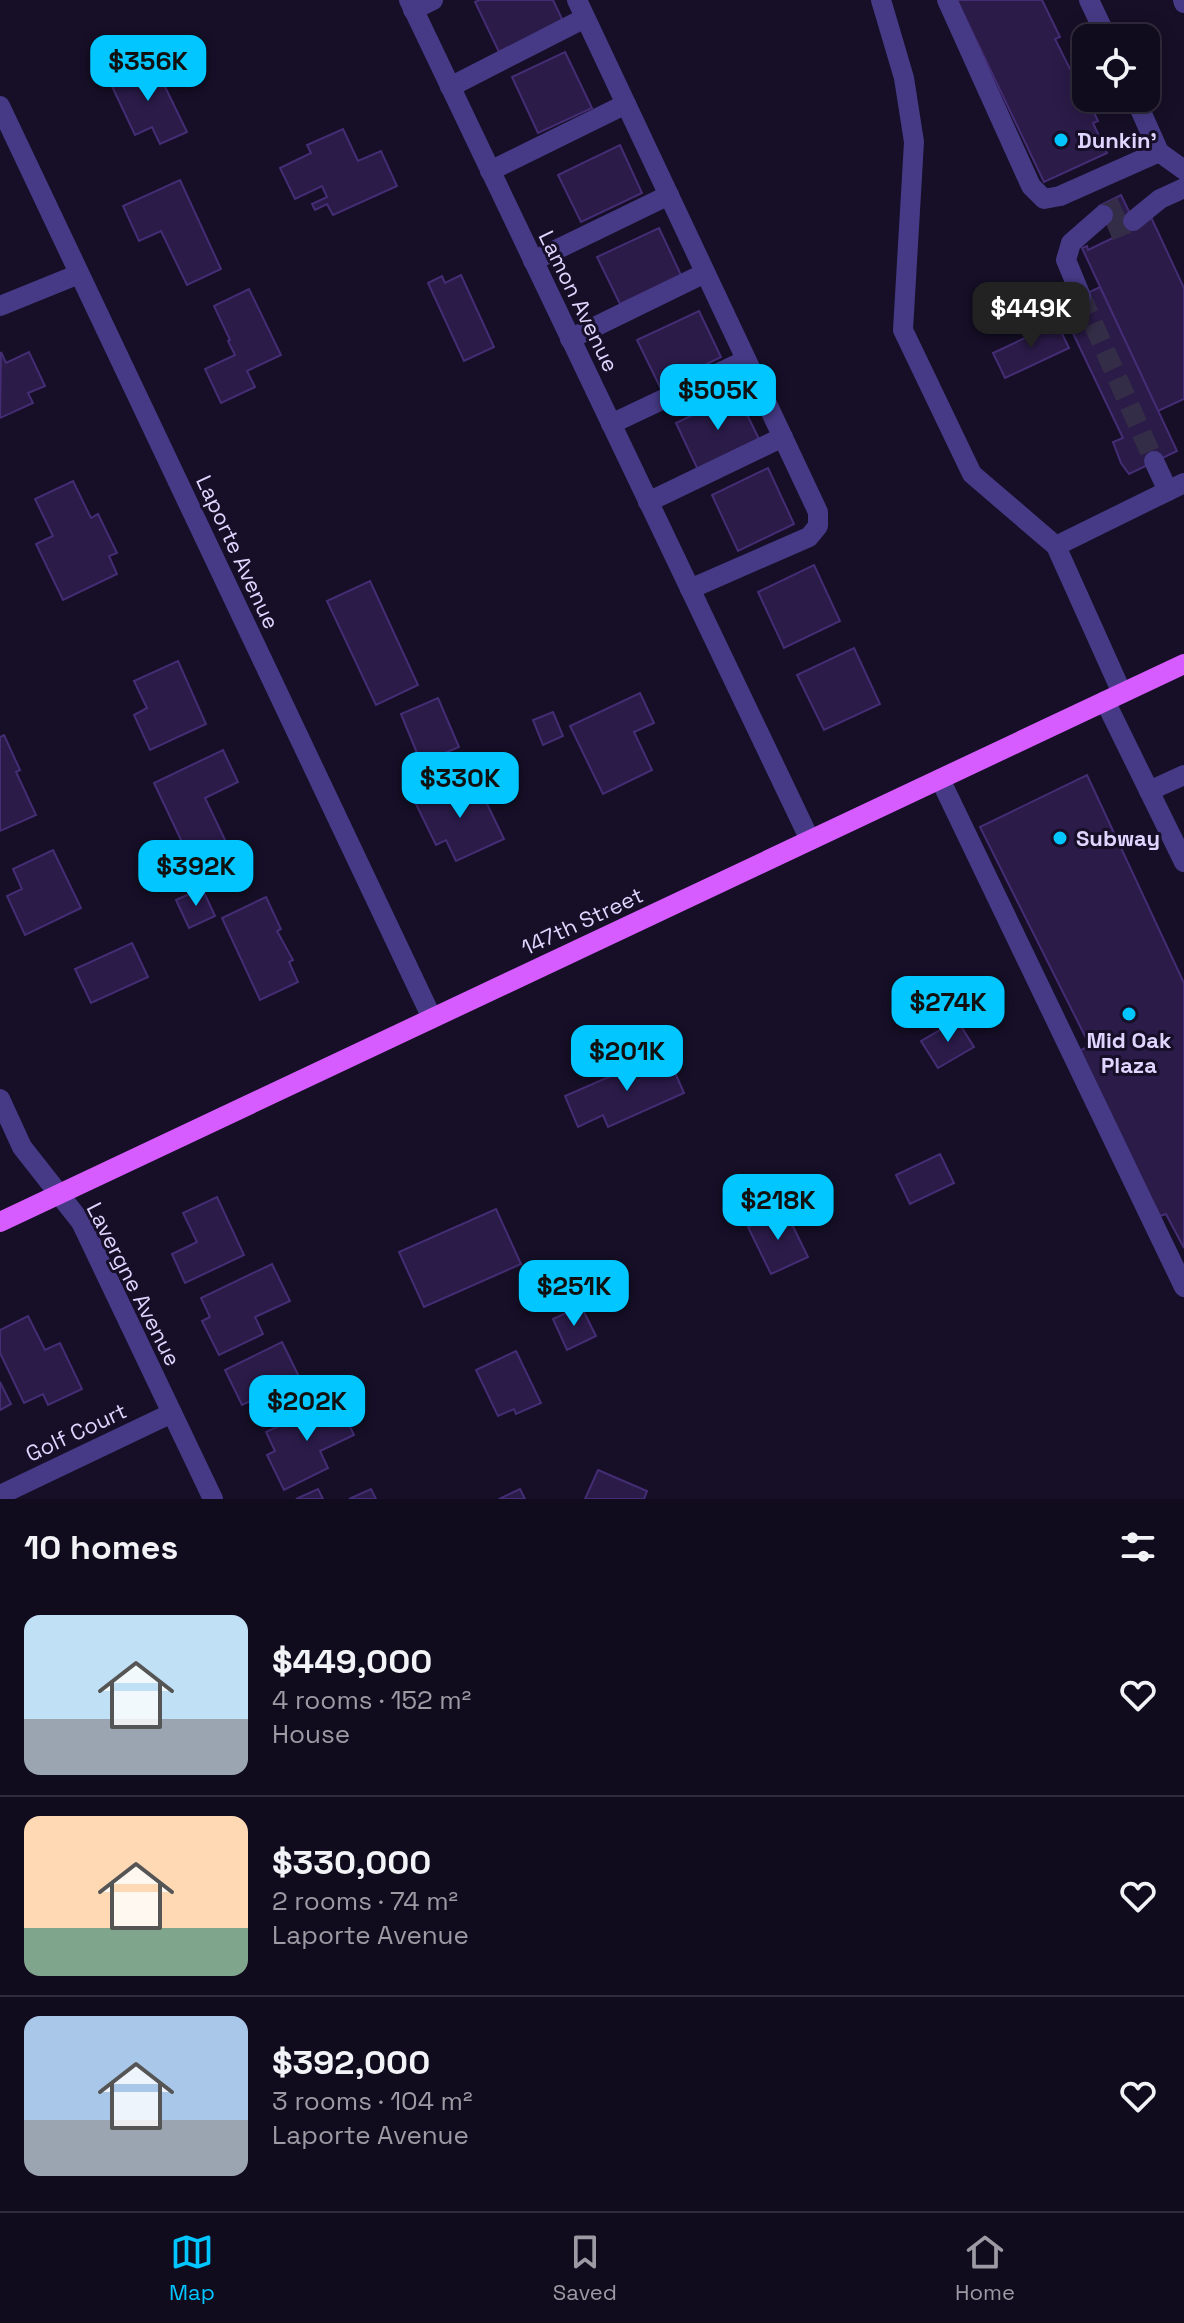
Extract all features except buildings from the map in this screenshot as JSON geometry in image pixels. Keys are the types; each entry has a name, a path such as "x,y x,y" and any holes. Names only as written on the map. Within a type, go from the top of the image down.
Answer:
{"main road":[{"name":"147th Street","path":"0,1222 1184,664"}],"street":[{"path":"411,5 433,0"},
{"path":"881,0 904,78 914,142 903,330 972,474 1056,546 1149,791 1184,862"},
{"path":"947,0 1031,186 1044,199 1060,196 1159,152"},
{"path":"1089,0 1100,24"},
{"name":"Lamon Avenue","path":"411,5 810,840"},
{"path":"450,87 581,9 818,512 818,526 809,537 690,589"},
{"path":"490,171 626,104"},
{"name":"Laporte Avenue","path":"0,106 432,1018"},
{"path":"1130,212 1160,199 1184,173 1159,152 1141,112"},
{"path":"533,261 669,195"},
{"path":"1081,296 1066,260 1071,243 1083,232 1106,223"},
{"path":"570,339 705,273"},
{"path":"0,306 79,274"},
{"path":"611,424 746,360"},
{"path":"648,502 783,437"},
{"path":"1056,546 1176,487 1154,461"},
{"path":"1149,791 1184,775"},
{"path":"940,779 1184,1287"},
{"name":"Lavergne Avenue","path":"0,1099 22,1147 81,1222 213,1499"},
{"name":"Golf Court","path":"0,1495 172,1413"}],"tunnel":[{"path":"1103,215 1127,204"},
{"path":"1109,231 1133,221"},
{"path":"1081,296 1154,461"}],"place":[{"name":"Dunkin'","path":"1061,140"},
{"name":"Subway","path":"1060,838"},
{"name":"Mid Oak Plaza","path":"1129,1014"}]}
